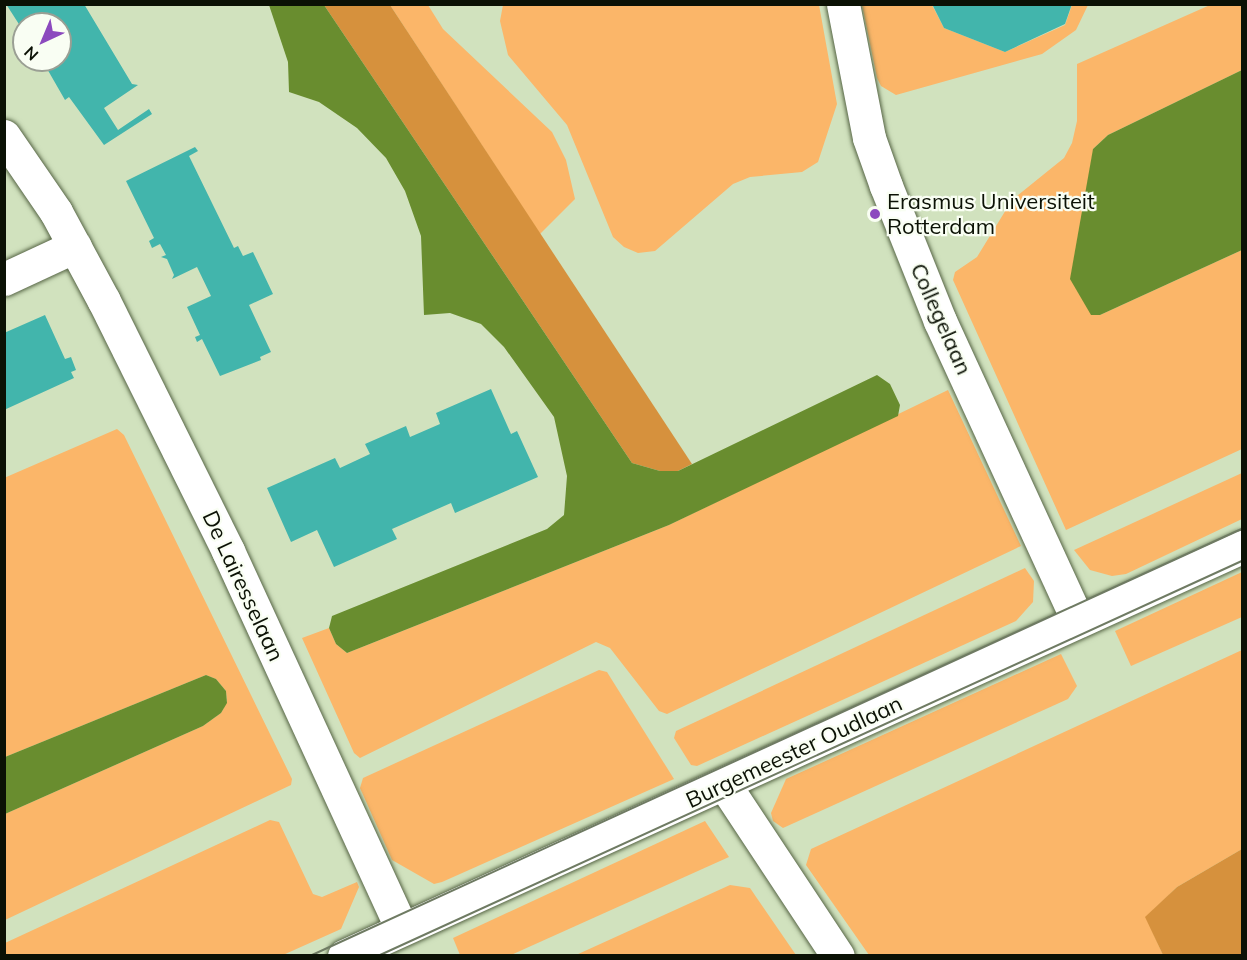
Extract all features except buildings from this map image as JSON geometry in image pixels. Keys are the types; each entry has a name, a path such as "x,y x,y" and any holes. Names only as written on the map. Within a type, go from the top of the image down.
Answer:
{"street":[{"name":"Collegelaan","path":"843,4 869,138 886,186 940,321 1048,550 1078,621"},
{"name":"De Lairesselaan","path":"4,136 75,246 228,551 402,929"},
{"path":"4,279 75,246"},
{"name":"Burgemeester Oudlaan","path":"344,956 1242,547"},
{"path":"724,784 838,956"}],"shaded area":[{"path":"269,5 324,5 632,463 660,471 678,471 877,375 890,384 900,405 898,416 669,525 347,653 336,644 329,628 332,616 547,529 564,515 567,476 554,417 504,347 481,324 450,313 424,315 421,236 405,191 386,158 357,128 319,102 289,92 288,62"},
{"path":"324,5 390,5 692,464 678,471 660,471 632,463"},
{"path":"390,5 428,5 443,29 552,132 566,160 575,199 540,234"},
{"path":"503,5 819,5 837,104 818,162 802,172 750,177 733,184 655,251 638,253 624,247 613,237 567,125 508,55 500,21"},
{"path":"862,5 932,5 944,28 1005,52 1065,25 1072,5 1088,5 1076,30 1042,54 896,95 881,86 877,78"},
{"path":"1210,5 1242,5 1242,70 1108,135 1093,149 1100,315 1242,250 1242,449 1066,530 953,280 955,272 977,257 1012,200 1064,158 1072,143 1077,121 1077,64"},
{"path":"1242,70 1242,250 1100,315 1091,315 1070,279 1093,149 1108,135"},
{"path":"948,390 1021,546 667,714 659,711 610,648 596,642 360,758 354,753 302,638 329,628 336,644 347,653 669,525"},
{"path":"117,429 124,435 292,779 291,785 5,920 5,814 203,726 221,713 227,702 226,691 216,679 206,675 5,757 4,478"},
{"path":"1242,473 1242,519 1126,574 1112,576 1090,570 1074,550"},
{"path":"1025,568 1034,581 1033,602 1016,621 697,766 691,765 674,738 676,731"},
{"path":"1242,572 1242,617 1131,666 1115,631"},
{"path":"1242,650 1242,849 1177,887 1146,917 1163,955 869,955 806,865 811,849"},
{"path":"1061,654 1077,686 1068,699 783,828 773,821 771,813 786,779"},
{"path":"599,670 607,672 674,779 442,882 434,884 392,860 360,788 363,778"},
{"path":"206,675 216,679 226,691 227,703 221,713 203,726 5,814 5,757"},
{"path":"270,820 279,822 313,894 322,897 357,882 359,887 341,929 283,955 5,955 5,943"},
{"path":"705,821 729,857 511,955 460,955 453,938"},
{"path":"1242,849 1242,955 1163,955 1145,917 1177,887"},
{"path":"730,885 750,888 796,955 576,955"}],"tram line":[{"path":"310,956 1242,529"},
{"path":"378,956 1242,561"}],"place":[{"name":"Erasmus Universiteit Rotterdam","path":"875,214"}]}
